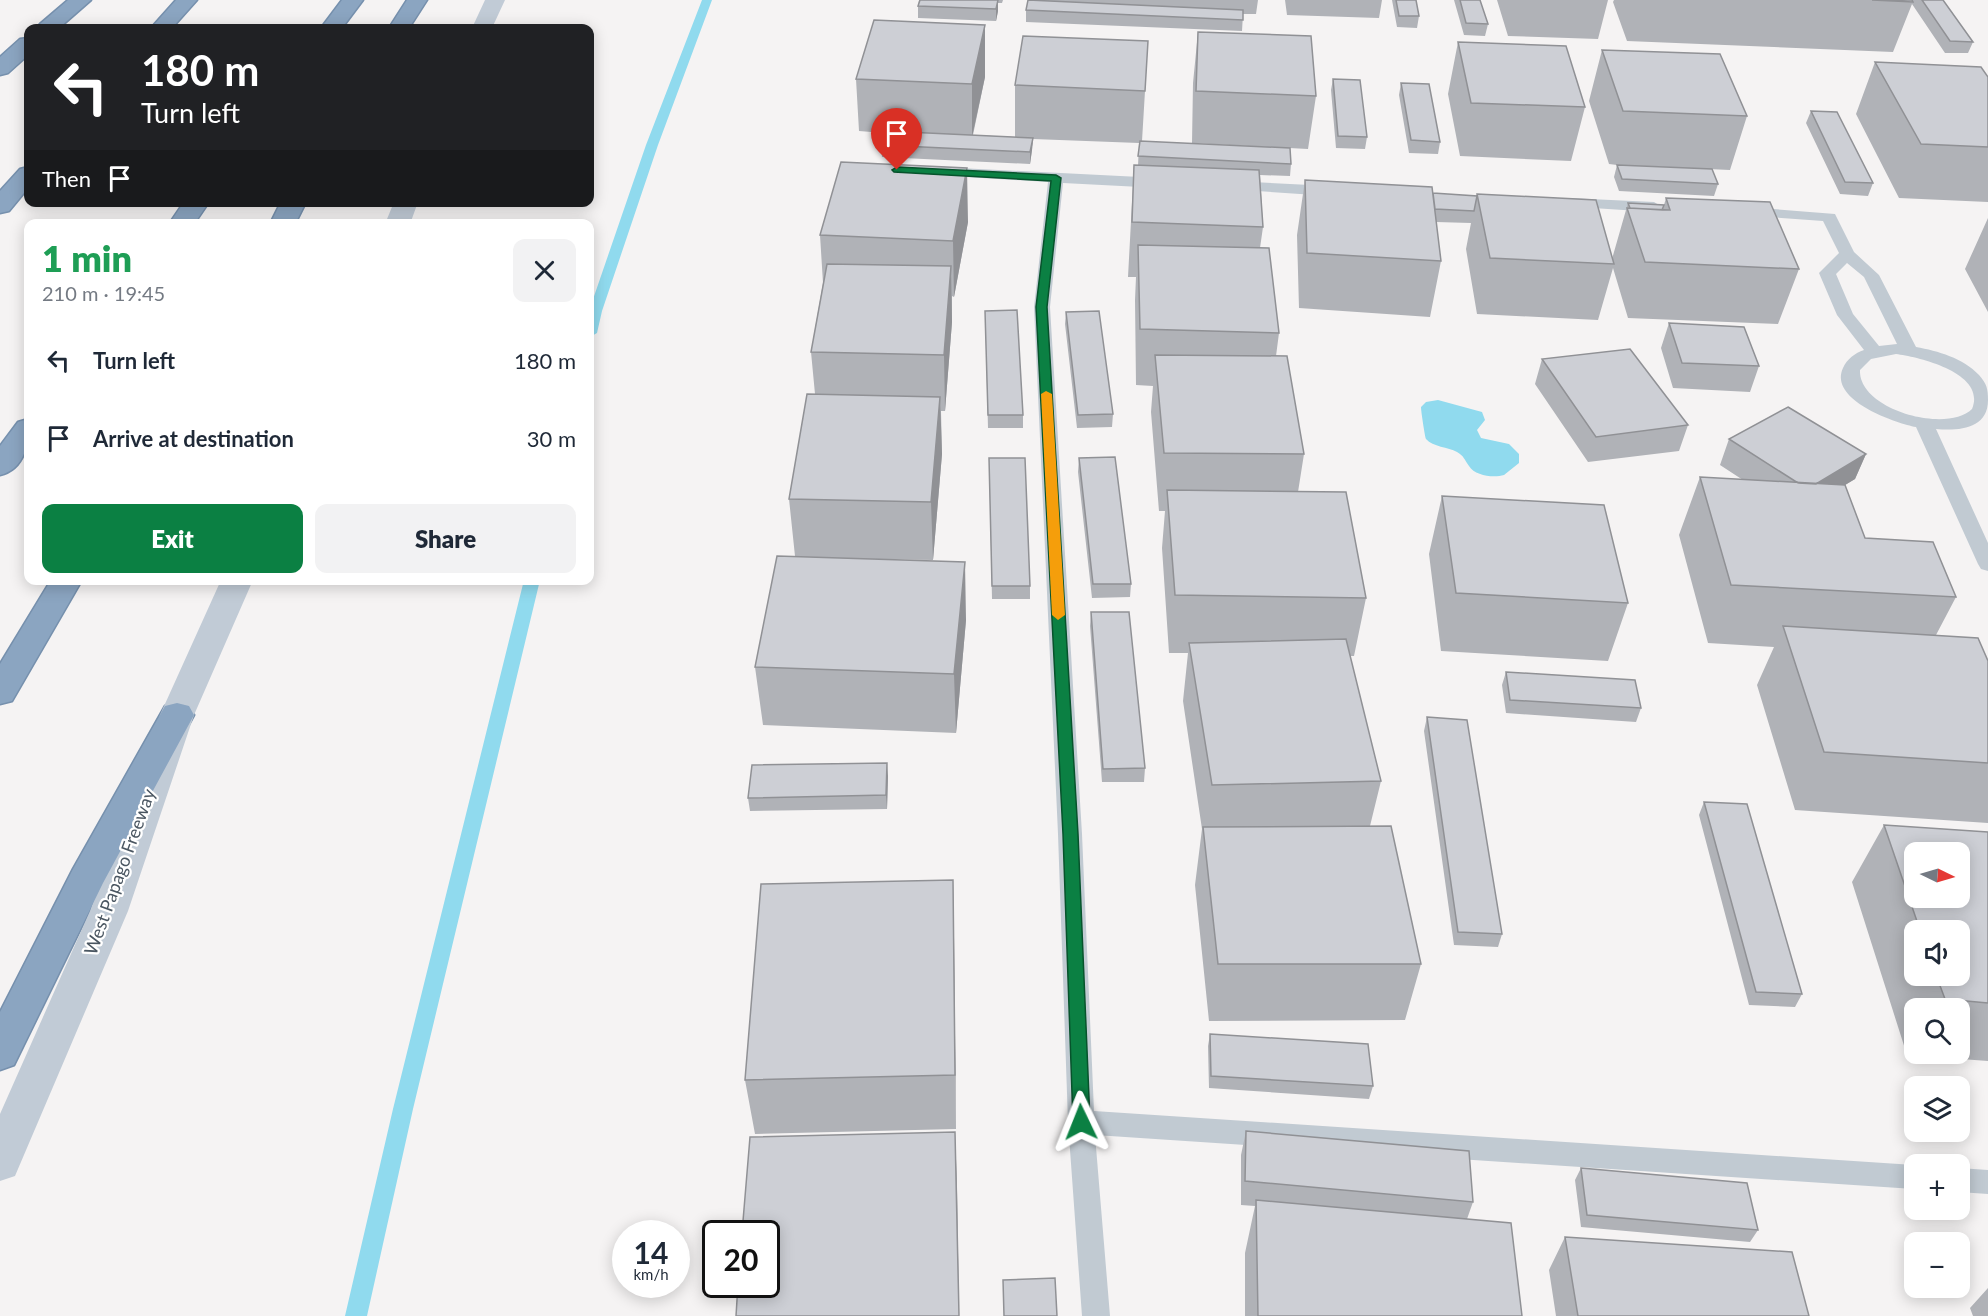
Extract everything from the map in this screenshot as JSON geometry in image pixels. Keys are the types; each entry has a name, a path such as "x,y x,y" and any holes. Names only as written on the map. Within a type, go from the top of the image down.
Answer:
{"highway":[{"path":"52,24 81,0"},
{"path":"165,24 187,0"},
{"path":"334,24 353,0"},
{"path":"402,24 417,0"},
{"path":"0,68 24,47"},
{"path":"0,206 24,179"},
{"path":"0,466 24,433"},
{"path":"0,692 65,585"},
{"path":"0,1053 86,879 177,714"}],"main road":[{"path":"484,24 495,0"},
{"name":"West Papago Freeway","path":"0,1162 109,911 177,714 235,585"}],"lane":[{"path":"920,171 1173,183"},
{"path":"1056,178 1042,307 1070,834 1081,1122 1096,1316"},
{"path":"1220,186 1348,192"},
{"path":"1548,202 1665,208"},
{"path":"1735,212 1829,217 1847,254 1871,275 1909,350"},
{"path":"1847,254 1827,273 1845,315 1874,351"},
{"path":"1909,350 1935,357 1962,369 1975,380 1983,392 1983,413 1959,423 1924,424 1879,409 1856,390 1850,380 1850,371 1854,362 1874,351 1909,350"},
{"path":"1962,369 1988,370"},
{"path":"1924,424 1988,564"},
{"path":"1081,1122 1904,1175"},
{"path":"1970,1181 1988,1182"}],"water":[{"path":"1438,400 1482,412 1485,420 1477,430 1481,438 1509,444 1519,454 1519,463 1504,475 1485,475 1472,469 1463,456 1457,452 1429,442 1425,437 1421,407 1426,402"}],"building":[{"path":"920,0 998,0 996,9 918,6"},
{"path":"1028,0 1243,10 1243,20 1026,10"},
{"path":"1396,0 1416,0 1419,16 1399,16"},
{"path":"1460,0 1480,0 1488,24 1466,23"},
{"path":"1872,0 1912,0 1913,2"},
{"path":"1922,0 1943,0 1973,42 1950,41"},
{"path":"874,20 985,25 972,84 856,79"},
{"path":"1198,32 1311,36 1316,96 1196,91"},
{"path":"1023,36 1148,41 1145,91 1015,85"},
{"path":"1458,42 1566,46 1585,107 1471,103"},
{"path":"1602,50 1720,54 1747,116 1623,111"},
{"path":"1875,62 1981,67 1988,77 1988,147 1921,144"},
{"path":"1333,79 1360,80 1367,137 1338,136"},
{"path":"1401,83 1429,84 1440,142 1411,140"},
{"path":"1811,111 1837,112 1873,183 1845,182"},
{"path":"885,131 1033,138 1030,152 881,145"},
{"path":"1140,141 1290,148 1291,164 1138,156"},
{"path":"841,162 967,168 953,241 820,235"},
{"path":"1134,165 1259,170 1263,227 1132,222"},
{"path":"1617,165 1712,169 1718,184 1622,179"},
{"path":"1305,180 1432,187 1441,261 1307,253"},
{"path":"1433,193 1477,196 1474,211 1435,209"},
{"path":"1477,194 1596,200 1614,264 1490,258"},
{"path":"1666,198 1770,202 1799,269 1645,262 1627,208 1670,210"},
{"path":"1628,203 1664,205 1662,210 1630,208"},
{"path":"1138,245 1269,248 1279,333 1140,329"},
{"path":"827,264 951,266 944,355 811,352"},
{"path":"1017,310 1023,415 988,415 985,311"},
{"path":"1099,311 1113,414 1078,415 1066,312"},
{"path":"1669,323 1744,327 1759,366 1682,363"},
{"path":"1630,349 1688,425 1596,437 1542,359"},
{"path":"1155,355 1287,356 1304,454 1164,453"},
{"path":"807,394 940,397 931,502 789,499"},
{"path":"1788,407 1866,454 1816,484 1798,483 1729,439"},
{"path":"1115,457 1131,584 1093,584 1079,458"},
{"path":"989,458 1025,458 1030,586 992,586"},
{"path":"1700,477 1845,485 1865,538 1933,542 1956,597 1731,585"},
{"path":"1167,490 1346,492 1366,598 1175,595"},
{"path":"1442,496 1604,505 1628,603 1456,593"},
{"path":"777,556 965,562 954,674 755,667"},
{"path":"1091,612 1129,612 1145,768 1103,769"},
{"path":"1783,626 1978,638 1988,661 1988,763 1824,752"},
{"path":"1346,639 1381,781 1212,785 1189,643"},
{"path":"1506,672 1635,680 1641,708 1510,700"},
{"path":"1427,717 1467,720 1502,934 1458,932"},
{"path":"887,763 886,795 748,798 752,765"},
{"path":"1704,802 1747,804 1802,994 1756,992"},
{"path":"1884,825 1988,832 1988,1003 1970,1001 1970,998 1945,998 1940,986 1970,986 1970,920 1917,920 1912,908 1970,908 1970,842 1904,842 1904,883"},
{"path":"1391,826 1421,964 1218,964 1203,827"},
{"path":"953,880 955,1075 745,1080 761,884"},
{"path":"1210,1034 1368,1044 1373,1086 1211,1076"},
{"path":"1246,1131 1469,1151 1473,1202 1245,1181"},
{"path":"955,1132 959,1316 736,1316 737,1298 780,1298 780,1220 743,1220 750,1137"},
{"path":"1581,1168 1747,1183 1758,1230 1587,1215"},
{"path":"1256,1200 1511,1223 1522,1316 1258,1316"},
{"path":"1565,1237 1792,1252 1809,1316 1578,1316"},
{"path":"1055,1278 1057,1316 1004,1316 1003,1280"}],"waterway":[{"path":"594,315 652,145 707,0"},
{"path":"356,1316 403,1109 531,585"}],"slow traffic":[{"path":"1046,394 1058,615"}],"route":[{"path":"897,170 1056,178 1042,307 1070,834 1081,1122"}]}
